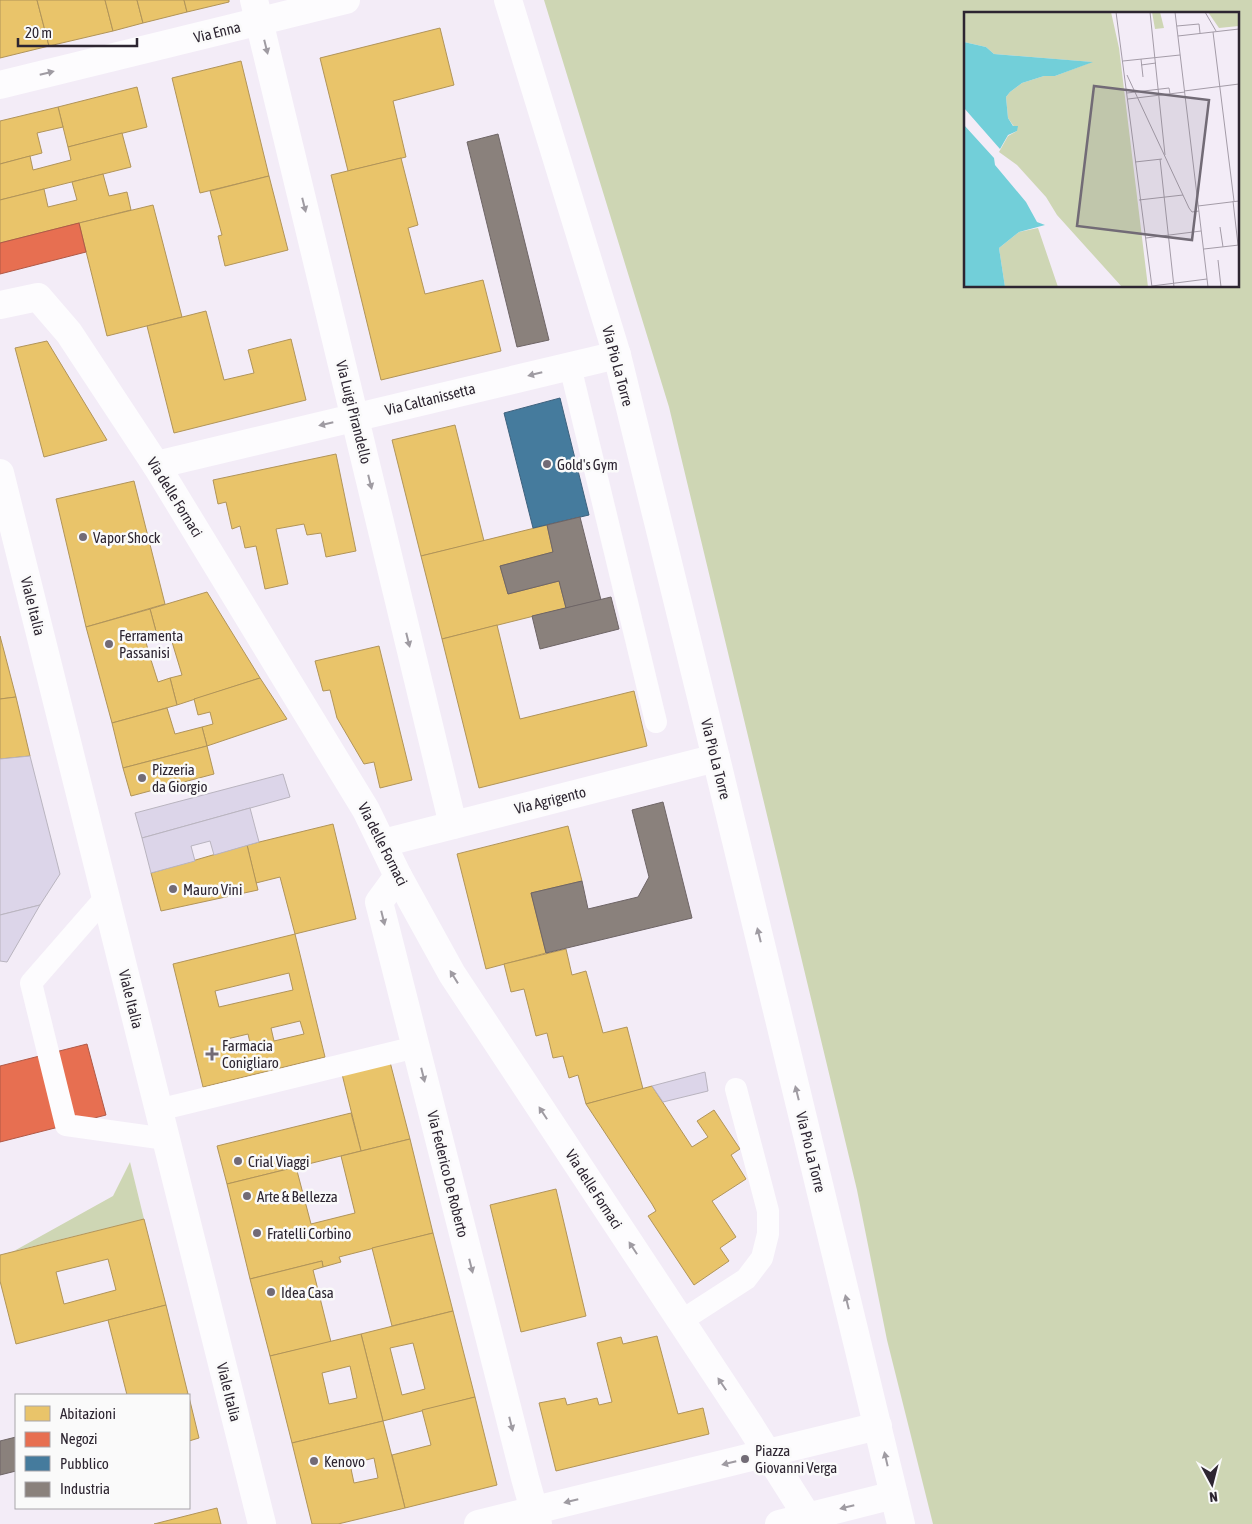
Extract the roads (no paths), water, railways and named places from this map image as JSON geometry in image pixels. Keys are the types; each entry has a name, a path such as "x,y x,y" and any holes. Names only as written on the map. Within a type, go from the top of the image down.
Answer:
{"street":[{"name":"Via Enna","path":"0,85 257,11 346,0"},
{"name":"Via Pio La Torre","path":"508,0 617,355 901,1524"},
{"name":"Via Luigi Pirandello","path":"257,11 453,825"},
{"name":"Via delle Fornaci","path":"0,305 38,297 69,333 156,465 361,802 398,876 452,974 749,1424 810,1520"},
{"name":"Via Caltanissetta","path":"156,465 617,355"},
{"name":"Viale Italia","path":"0,473 262,1524"},
{"name":"Via Agrigento","path":"383,843 716,758"},
{"name":"Via Federico De Roberto","path":"398,876 379,902 536,1517"},
{"path":"478,1524 536,1517 768,1453 878,1426"},
{"path":"780,1524 810,1520 894,1495"}],"lane":[{"path":"570,366 656,722"},
{"path":"106,897 31,982 66,1125 166,1139"},
{"path":"158,1110 416,1047"},
{"path":"680,1321 746,1279 762,1258 768,1234 768,1211 736,1089"}],"place":[{"name":"Gold's Gym","path":"547,464"},
{"name":"Vapor Shock","path":"83,537"},
{"name":"Ferramenta Passanisi","path":"109,644"},
{"name":"Pizzeria da Giorgio","path":"142,778"},
{"name":"Mauro Vini","path":"173,889"},
{"name":"Farmacia Conigliaro","path":"212,1054"},
{"name":"Crial Viaggi","path":"238,1161"},
{"name":"Arte & Bellezza","path":"247,1196"},
{"name":"Fratelli Corbino","path":"257,1233"},
{"name":"Idea Casa","path":"271,1292"},
{"name":"Piazza Giovanni Verga","path":"745,1459"},
{"name":"Kenovo","path":"314,1461"}]}
